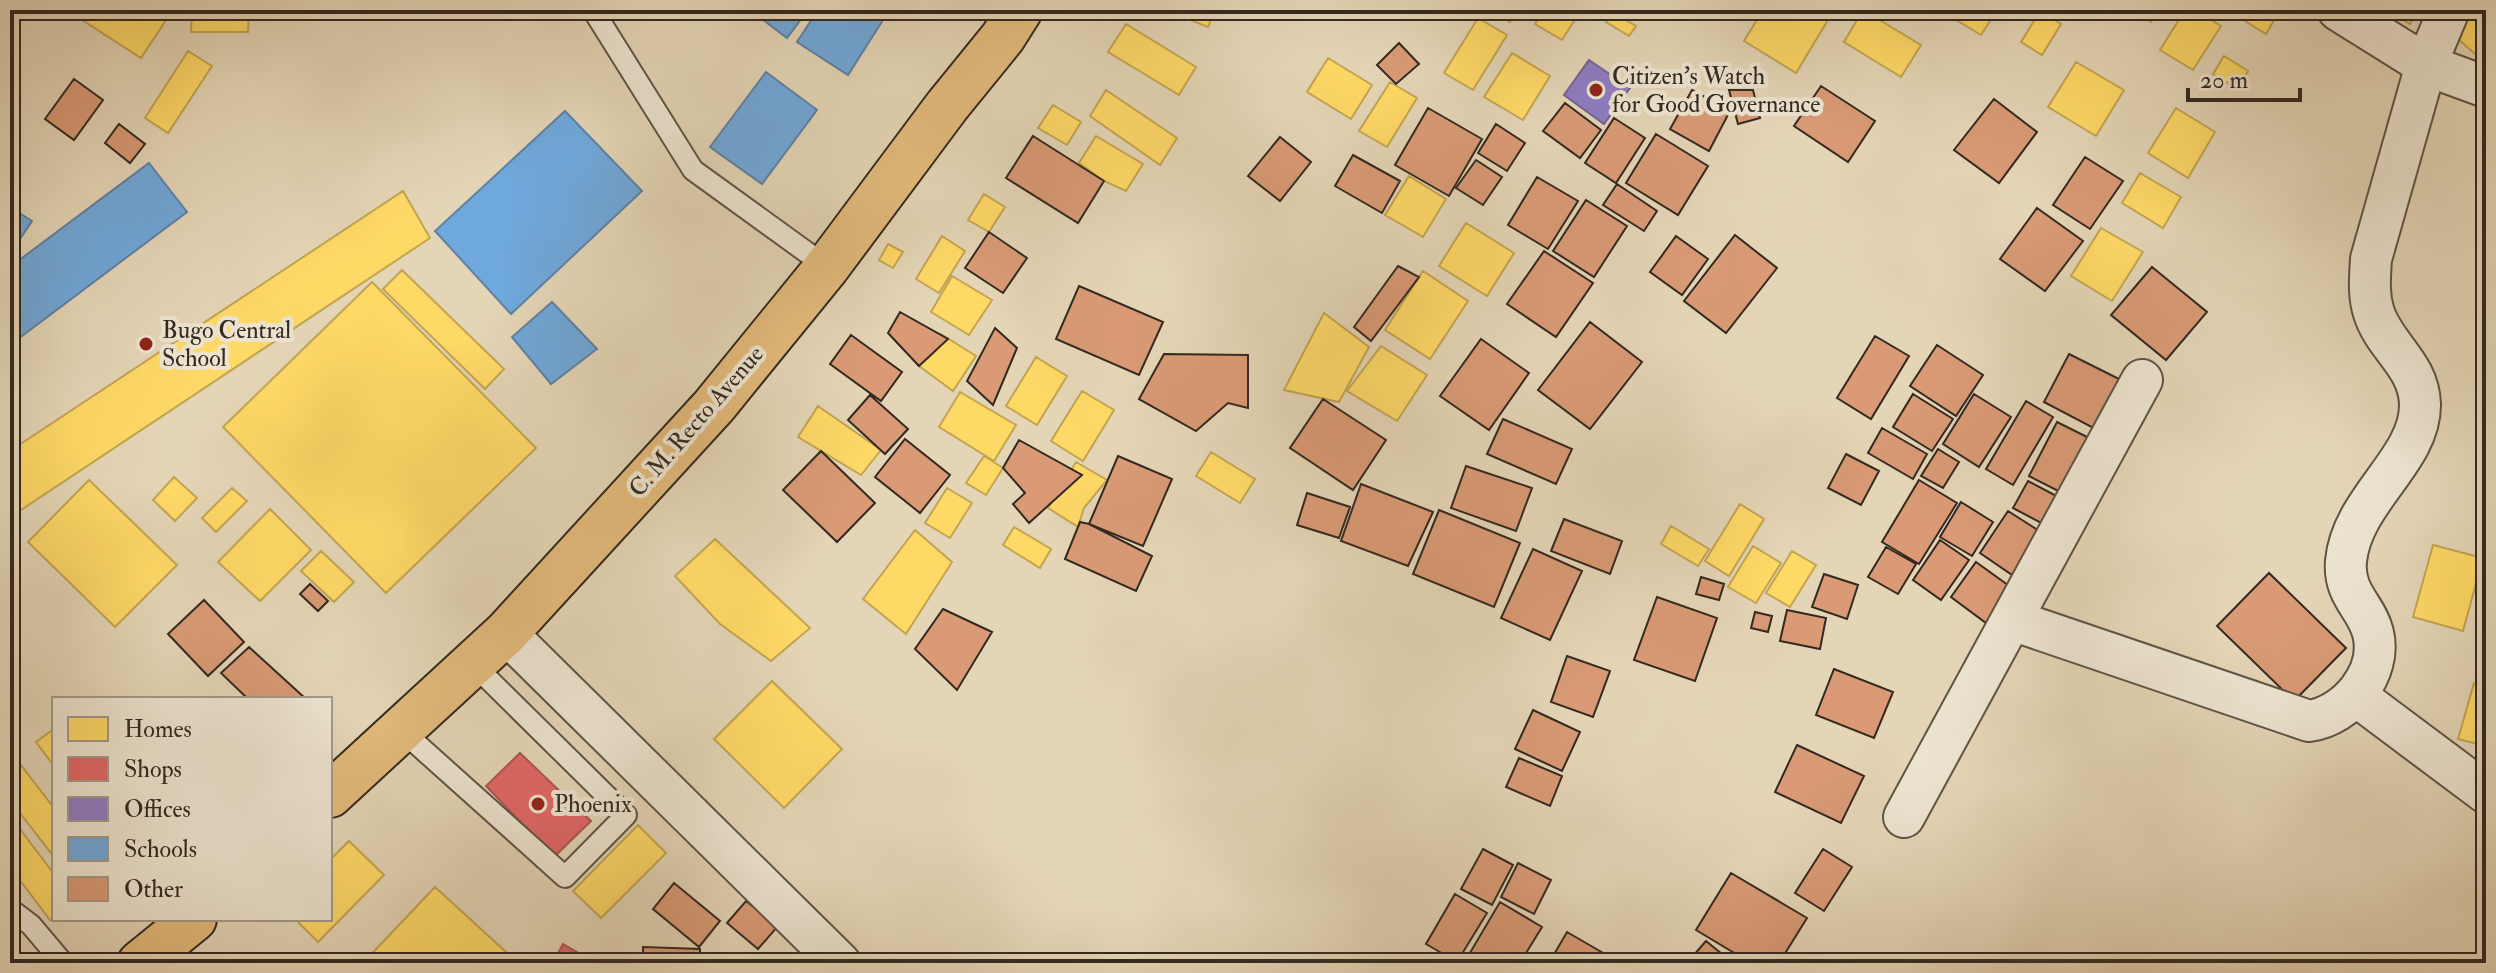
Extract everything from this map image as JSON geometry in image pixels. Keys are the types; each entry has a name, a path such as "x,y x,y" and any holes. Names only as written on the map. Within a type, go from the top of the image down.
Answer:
{"highway":[{"name":"C. M. Recto Avenue","path":"332,793 506,633 714,406 827,267 947,106 1003,37 1020,10"},
{"path":"157,958 192,921"}],"street":[{"path":"2338,10 2426,65 2486,87"},
{"path":"2012,620 2309,721 2325,719 2342,710 2355,695 2376,650 2373,630 2349,587 2346,561 2355,526 2407,448 2418,425 2420,401 2414,376 2374,315 2369,291 2371,259 2426,65 2449,10"},
{"path":"1904,817 2142,380"},
{"path":"506,633 840,963"},
{"path":"2355,695 2486,793"}],"lane":[{"path":"593,10 693,170 827,267"},
{"path":"400,729 565,877 626,815 472,663"},
{"path":"10,909 31,925 63,963"}],"building: Homes":[{"path":"80,10 151,10 166,20 141,58 76,16"},
{"path":"192,10 249,10 248,32 191,32"},
{"path":"1165,10 1215,10 1208,27"},
{"path":"1491,10 1517,10 1510,22"},
{"path":"1544,10 1581,10 1562,40 1535,24"},
{"path":"1763,10 1834,10 1796,73 1744,41"},
{"path":"1863,10 1921,45 1901,77 1844,42"},
{"path":"1940,10 1997,10 1981,35"},
{"path":"2131,10 2159,10 2151,22"},
{"path":"2185,10 2195,10 2221,26 2193,70 2160,50"},
{"path":"2244,10 2280,10 2266,34 2240,18"},
{"path":"2387,10 2418,10 2410,24"},
{"path":"2475,10 2486,10 2486,63 2453,35"},
{"path":"2040,11 2061,24 2042,55 2021,42"},
{"path":"1612,12 1636,26 1629,36 1606,22"},
{"path":"1478,18 1507,35 1473,90 1444,73"},
{"path":"1126,24 1196,67 1179,95 1108,52"},
{"path":"188,51 212,66 168,133 145,118"},
{"path":"1512,53 1550,76 1523,120 1484,97"},
{"path":"2224,56 2248,71 2238,89 2213,74"},
{"path":"1328,58 1372,85 1351,119 1307,92"},
{"path":"2076,62 2124,90 2096,136 2048,107"},
{"path":"1390,82 1417,98 1387,147 1359,131"},
{"path":"1106,90 1177,138 1160,165 1090,116"},
{"path":"1053,105 1081,122 1067,145 1038,128"},
{"path":"2176,108 2215,132 2188,178 2148,153"},
{"path":"1096,136 1143,164 1126,191 1104,181 1079,163"},
{"path":"2140,173 2181,197 2163,228 2122,203"},
{"path":"1409,176 1446,199 1423,237 1385,215"},
{"path":"403,191 430,238 15,514 10,507 10,451"},
{"path":"984,194 1005,207 989,232 968,220"},
{"path":"1466,223 1514,253 1487,296 1439,266"},
{"path":"2101,228 2143,252 2112,301 2071,276"},
{"path":"942,236 965,251 939,293 916,279"},
{"path":"888,244 903,252 893,268 879,260"},
{"path":"402,270 504,369 485,389 383,289"},
{"path":"1423,271 1468,301 1430,359 1385,330"},
{"path":"952,276 992,300 969,335 931,312"},
{"path":"372,282 536,448 386,593 223,427"},
{"path":"1324,313 1369,347 1339,402 1284,390"},
{"path":"941,334 976,356 953,391 919,366"},
{"path":"1381,346 1427,375 1397,421 1347,391"},
{"path":"1036,357 1067,376 1037,425 1006,406"},
{"path":"1082,391 1114,410 1083,461 1051,441"},
{"path":"960,392 1016,425 994,461 939,427"},
{"path":"818,406 881,450 861,475 798,437"},
{"path":"1211,452 1255,479 1240,503 1196,476"},
{"path":"984,456 1003,468 986,495 966,483"},
{"path":"1076,462 1107,480 1084,508 1078,527 1048,508"},
{"path":"174,477 197,498 175,521 153,500"},
{"path":"89,480 177,565 115,627 28,542"},
{"path":"232,488 247,501 216,532 202,518"},
{"path":"947,488 972,503 950,538 925,523"},
{"path":"1740,504 1764,519 1729,576 1705,561"},
{"path":"270,509 311,550 260,601 218,562"},
{"path":"1671,526 1709,549 1698,566 1661,544"},
{"path":"1014,527 1051,549 1040,568 1003,545"},
{"path":"915,530 952,562 906,634 863,599"},
{"path":"715,539 810,628 771,661 720,624 675,576"},
{"path":"2433,545 2483,558 2463,631 2413,617"},
{"path":"1753,546 1781,563 1756,603 1728,587"},
{"path":"321,551 354,582 334,602 301,571"},
{"path":"1792,551 1816,565 1790,607 1766,593"},
{"path":"772,681 842,749 784,808 714,739"},
{"path":"2474,683 2486,686 2486,746 2458,739"},
{"path":"52,730 52,763 36,742"},
{"path":"10,751 52,805 52,854 10,800"},
{"path":"10,816 52,871 52,918 50,920 10,867"},
{"path":"638,825 666,853 601,918 573,891"},
{"path":"349,841 384,875 318,942 297,921 332,921 332,858"},
{"path":"435,887 518,963 363,963"}],"building: Shops":[{"name":"Phoenix","path":"520,753 591,821 554,857 486,786"},
{"path":"563,944 596,963 553,963"}],"building: Offices":[{"path":"1589,60 1630,88 1604,124 1564,95"}],"building: Schools":[{"path":"750,10 808,10 787,38"},
{"path":"818,10 868,10 883,20 848,75 797,42"},
{"path":"766,72 817,110 762,184 710,147"},
{"path":"565,111 642,191 511,314 435,231"},
{"path":"149,163 187,212 10,345 10,267"},
{"path":"10,207 32,221 10,254"},
{"path":"552,302 597,349 551,384 512,337"}],"building: Other":[{"path":"1399,43 1419,64 1396,84 1377,65"},
{"path":"74,79 103,100 74,140 45,119"},
{"path":"1821,86 1875,121 1848,162 1794,126"},
{"path":"1692,90 1730,111 1709,151 1670,129"},
{"path":"1729,90 1753,90 1760,118 1738,124"},
{"path":"1994,99 2037,132 1999,183 1954,150"},
{"path":"1565,103 1601,130 1580,158 1543,131"},
{"path":"1428,108 1482,139 1449,196 1395,165"},
{"path":"1614,118 1645,138 1616,183 1585,163"},
{"path":"119,124 145,144 130,163 105,143"},
{"path":"1496,124 1525,143 1507,171 1478,153"},
{"path":"1656,134 1708,166 1678,215 1626,183"},
{"path":"1033,136 1104,181 1078,223 1006,178"},
{"path":"1280,137 1311,162 1280,201 1248,176"},
{"path":"1353,155 1400,181 1382,213 1335,186"},
{"path":"2085,157 2123,181 2090,229 2053,205"},
{"path":"1476,160 1502,177 1483,205 1456,188"},
{"path":"1537,177 1578,201 1548,249 1508,225"},
{"path":"1617,184 1657,211 1644,231 1603,205"},
{"path":"1586,200 1627,226 1594,277 1553,251"},
{"path":"2037,208 2083,241 2045,291 2000,259"},
{"path":"989,232 1027,258 1003,293 965,268"},
{"path":"1735,235 1777,268 1726,333 1684,301"},
{"path":"1676,236 1708,259 1682,295 1650,272"},
{"path":"1544,251 1593,283 1556,337 1507,304"},
{"path":"1398,266 1419,277 1371,341 1354,327"},
{"path":"2152,267 2207,312 2166,360 2111,315"},
{"path":"1079,286 1163,322 1139,375 1056,339"},
{"path":"900,312 948,339 919,366 888,333"},
{"path":"1590,322 1642,362 1590,429 1538,390"},
{"path":"995,328 1017,348 993,405 967,381"},
{"path":"851,335 902,372 881,401 830,364"},
{"path":"1875,336 1909,356 1871,419 1837,398"},
{"path":"1481,339 1529,373 1489,430 1440,396"},
{"path":"1937,345 1983,375 1956,416 1910,386"},
{"path":"1164,354 1248,355 1248,408 1228,403 1196,431 1139,399"},
{"path":"2069,354 2127,383 2101,432 2044,402"},
{"path":"1913,394 1953,419 1932,451 1893,427"},
{"path":"1974,394 2011,417 1979,467 1943,444"},
{"path":"870,395 908,429 885,454 848,420"},
{"path":"1323,399 1386,440 1353,490 1290,448"},
{"path":"2026,401 2053,417 2013,485 1986,469"},
{"path":"1503,419 1572,449 1556,484 1487,454"},
{"path":"2057,422 2095,441 2066,495 2029,476"},
{"path":"1882,428 1927,454 1913,479 1868,453"},
{"path":"905,439 950,475 920,513 875,477"},
{"path":"1019,440 1082,475 1029,523 1013,504 1025,493 1003,468"},
{"path":"1938,449 1959,462 1943,488 1921,476"},
{"path":"821,451 875,503 837,542 783,490"},
{"path":"1846,454 1879,471 1861,505 1828,488"},
{"path":"1118,456 1172,479 1143,546 1089,524"},
{"path":"1466,466 1532,488 1516,531 1451,508"},
{"path":"1919,480 1957,503 1919,564 1882,542"},
{"path":"2028,481 2064,500 2049,527 2013,508"},
{"path":"1361,484 1433,512 1408,566 1341,541"},
{"path":"1307,493 1350,507 1339,538 1297,525"},
{"path":"1961,502 1993,522 1972,556 1940,537"},
{"path":"1439,510 1520,543 1494,607 1413,574"},
{"path":"2008,511 2047,536 2018,579 1980,553"},
{"path":"1564,519 1622,541 1610,574 1551,551"},
{"path":"1080,522 1152,556 1136,591 1065,559"},
{"path":"1940,540 1969,560 1941,600 1913,580"},
{"path":"1886,547 1916,564 1898,594 1868,577"},
{"path":"1533,549 1582,571 1550,640 1501,618"},
{"path":"1976,562 2012,588 1986,623 1951,597"},
{"path":"2269,573 2346,648 2294,701 2217,626"},
{"path":"1824,574 1858,585 1847,619 1812,607"},
{"path":"1701,577 1724,584 1719,600 1696,594"},
{"path":"310,584 328,601 318,611 300,594"},
{"path":"1657,597 1717,618 1695,681 1634,660"},
{"path":"204,600 244,642 208,676 168,634"},
{"path":"943,609 992,632 957,690 915,649"},
{"path":"1787,610 1826,618 1820,649 1780,641"},
{"path":"1755,612 1772,616 1768,632 1751,628"},
{"path":"249,647 304,697 246,697 221,673"},
{"path":"1567,656 1610,671 1593,717 1551,702"},
{"path":"1834,669 1893,692 1874,738 1816,715"},
{"path":"1533,710 1580,732 1562,771 1515,749"},
{"path":"1797,745 1864,776 1841,823 1775,792"},
{"path":"1519,758 1562,776 1550,806 1506,787"},
{"path":"1483,849 1513,865 1492,905 1461,889"},
{"path":"1823,849 1852,867 1824,911 1795,893"},
{"path":"1518,863 1551,880 1534,914 1501,897"},
{"path":"1731,873 1807,918 1779,963 1751,963 1696,930"},
{"path":"674,883 720,921 699,947 653,909"},
{"path":"1455,894 1487,913 1457,962 1426,944"},
{"path":"746,901 778,926 758,949 727,923"},
{"path":"1500,902 1542,927 1520,963 1464,963"},
{"path":"1567,932 1605,954 1600,963 1549,963"},
{"path":"1706,941 1733,963 1687,963"},
{"path":"643,947 700,949 700,963 643,963"}],"place":[{"name":"Citizen's Watch for Good Governance","path":"1596,90"},
{"name":"Bugo Central School","path":"146,344"},
{"name":"Phoenix","path":"538,804"}]}
